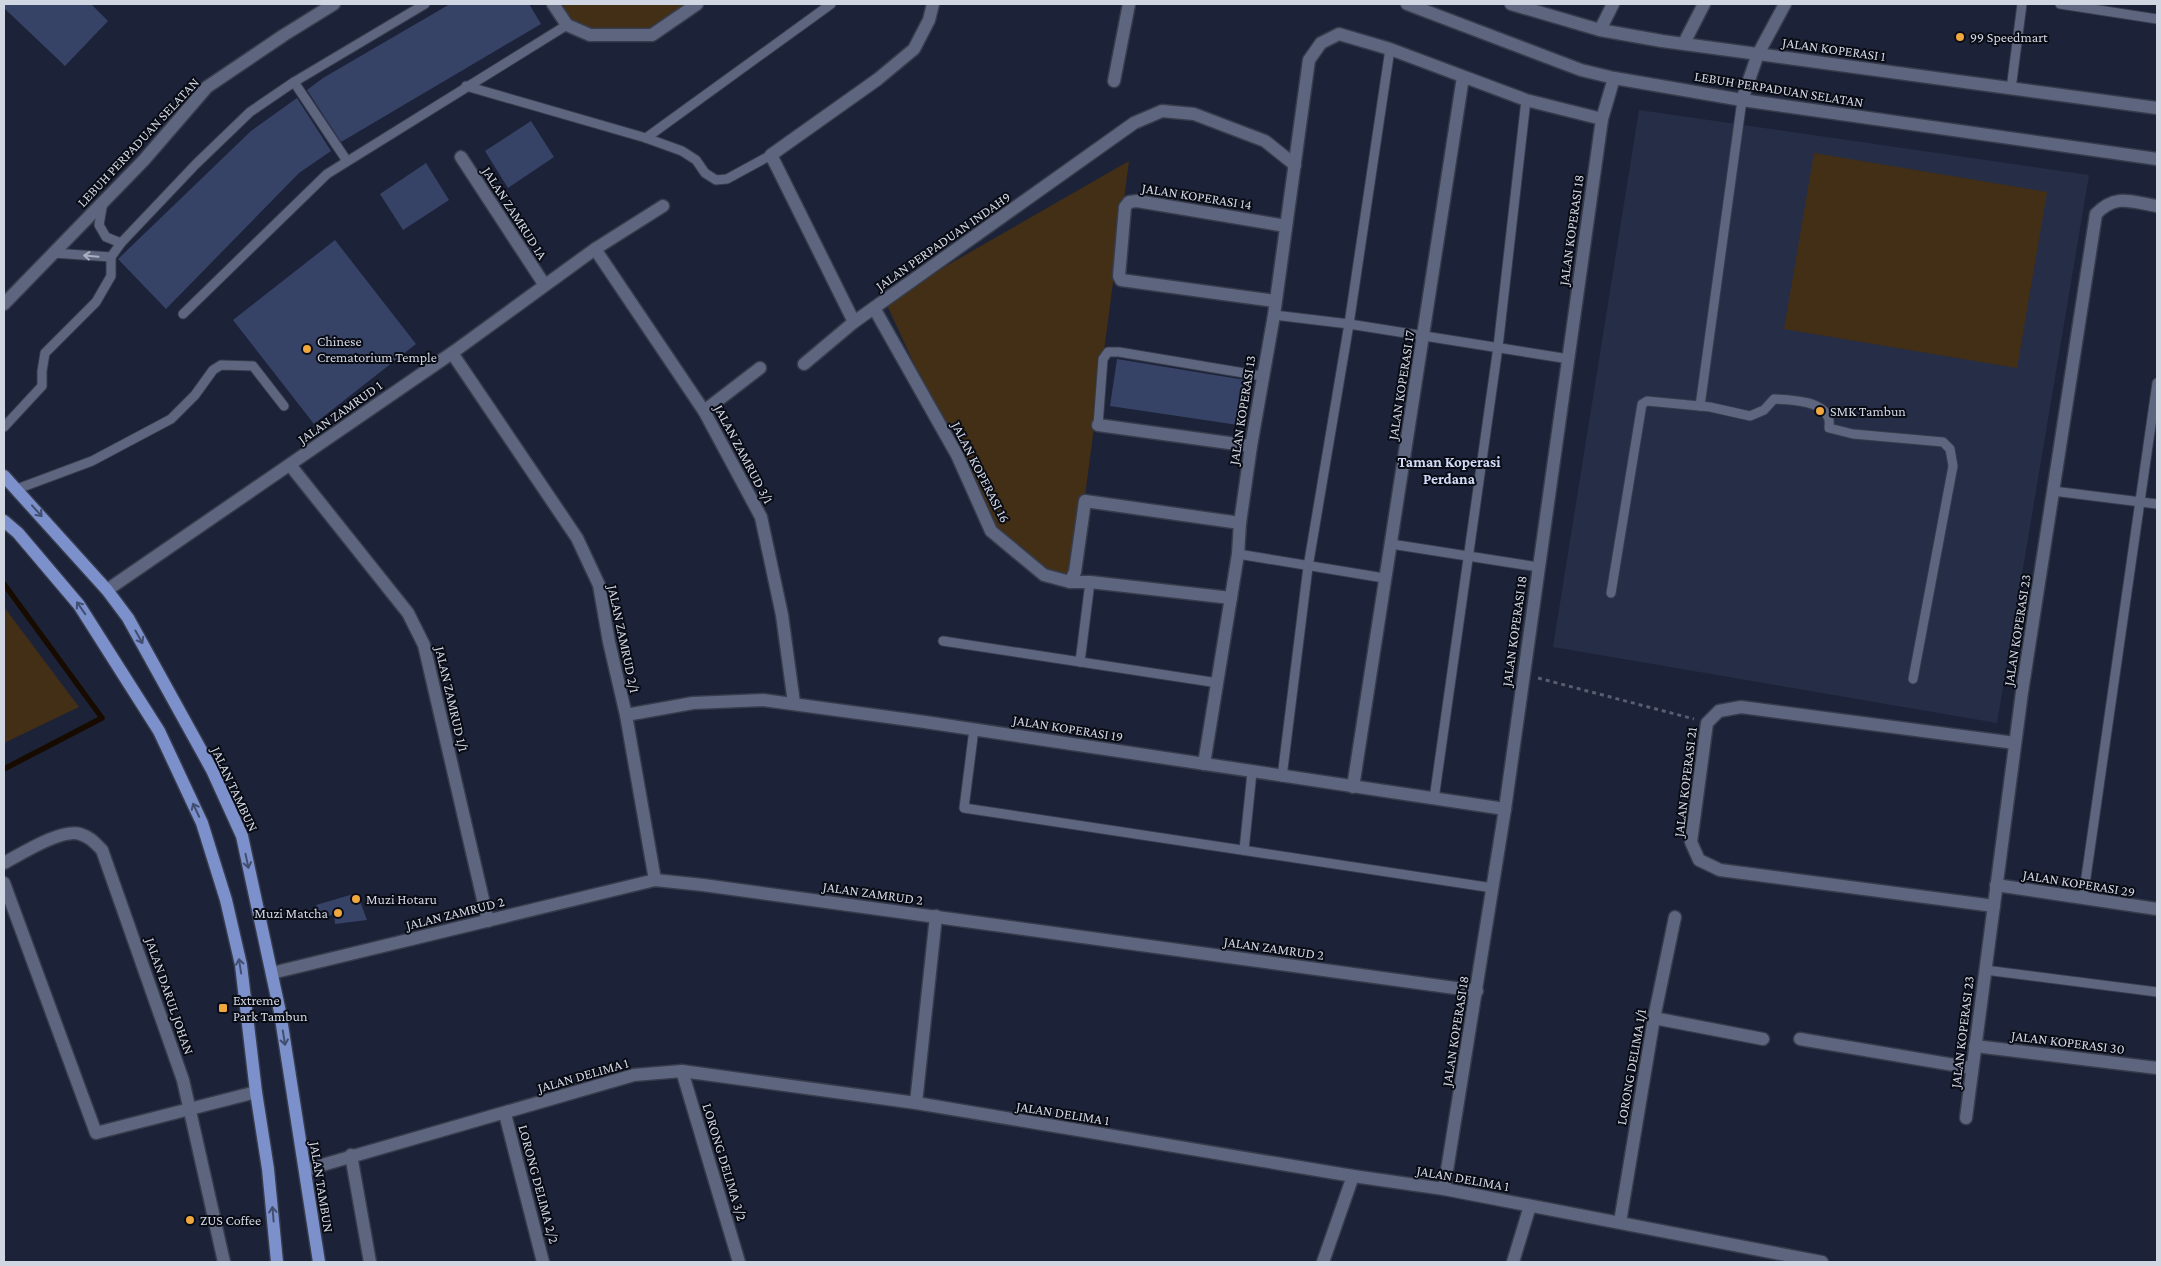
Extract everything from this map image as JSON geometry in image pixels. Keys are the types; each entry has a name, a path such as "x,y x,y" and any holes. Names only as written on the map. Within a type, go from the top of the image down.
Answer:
{"main road":[{"name":"JALAN TAMBUN","path":"4,476 17,488 107,590 128,618 212,770 242,836 272,974 319,1262"},
{"path":"4,521 18,533 79,605 159,731 202,823 226,900 241,965 256,1092 268,1169 277,1262"}],"street":[{"name":"LEBUH PERPADUAN SELATAN","path":"4,304 144,160 207,87 334,4"},
{"path":"553,4 567,25 590,35 652,35 697,4"},
{"path":"854,322 772,156 878,79 914,49 929,20 933,4"},
{"path":"1114,81 1128,4"},
{"name":"LEBUH PERPADUAN SELATAN","path":"1407,4 1581,70 1614,78 1742,100 2157,159"},
{"name":"JALAN KOPERASI 1","path":"1511,4 1526,6 1600,30 1758,54 2157,108"},
{"path":"1600,30 1613,4"},
{"path":"1684,43 1704,4"},
{"path":"1742,100 1758,54 1785,4"},
{"name":"JALAN KOPERASI 13","path":"1204,764 1238,554 1240,523 1251,446 1274,315 1309,60 1321,43 1338,34 1390,49"},
{"path":"1390,49 1526,100 1602,119"},
{"name":"JALAN KOPERASI 17","path":"1353,787 1463,77"},
{"name":"JALAN KOPERASI 18","path":"1444,1188 1505,809 1522,674 1569,359 1602,119 1614,78"},
{"name":"JALAN PERPADUAN INDAH9","path":"804,364 854,322 1134,123 1162,111 1194,114 1265,141 1295,165"},
{"name":"JALAN ZAMRUD 1A","path":"461,157 544,284"},
{"name":"JALAN KOPERASI 23","path":"1966,1118 2015,743 2096,214 2104,205 2115,200 2157,206"},
{"name":"JALAN KOPERASI 14","path":"1275,301 1121,280 1119,276 1125,207 1129,202 1137,201 1286,226"},
{"name":"JALAN ZAMRUD 1","path":"107,590 452,353 544,284 663,206"},
{"name":"JALAN ZAMRUD 3/1","path":"595,249 704,411 761,517 782,615 794,702"},
{"name":"JALAN KOPERASI 16","path":"874,308 957,455 991,530 1044,575 1070,582 1090,582 1231,598"},
{"name":"JALAN ZAMRUD 2/1","path":"452,353 577,538 598,585 626,715 655,880"},
{"path":"704,411 760,368"},
{"path":"1098,425 1251,446"},
{"name":"JALAN ZAMRUD 1/1","path":"290,465 408,613 424,645 488,921"},
{"path":"1070,582 1075,572 1085,501 1240,523"},
{"name":"JALAN KOPERASI 19","path":"626,715 693,702 763,700 794,702 865,715 974,729 1282,777 1505,809"},
{"name":"JALAN KOPERASI 21","path":"1994,906 1720,870 1699,860 1691,842 1707,722 1719,711 1740,707 2015,743"},
{"name":"JALAN DARUL JOHAN","path":"4,863 64,833 78,833 91,839 102,850 183,1080 224,1262"},
{"name":"JALAN ZAMRUD 2","path":"272,974 655,880 936,916 1477,991"},
{"path":"4,883 96,1133 256,1092"},
{"name":"JALAN KOPERASI 29","path":"1996,885 2157,909"},
{"path":"916,1103 936,916"},
{"name":"LORONG DELIMA 1/1","path":"1620,1222 1654,1018 1675,917"},
{"path":"1654,1018 1763,1039"},
{"path":"1800,1039 1972,1068"},
{"name":"JALAN KOPERASI 30","path":"1975,1046 2157,1068"},
{"name":"JALAN DELIMA 1","path":"305,1170 351,1155 505,1114 634,1075 682,1070 916,1103 1353,1176 1444,1188 1822,1262"},
{"name":"LORONG DELIMA 3/2","path":"682,1070 740,1262"},
{"name":"LORONG DELIMA 2/2","path":"505,1114 543,1262"},
{"path":"351,1155 370,1262"},
{"path":"1323,1262 1353,1176"},
{"path":"1514,1262 1530,1206"}],"lane":[{"path":"4,427 42,386 45,353 96,302 111,276 111,257 121,243 196,164 250,112 294,82 425,4"},
{"path":"646,138 831,4"},
{"path":"2012,89 2022,4"},
{"path":"2060,4 2157,19"},
{"path":"183,314 327,174 567,25"},
{"path":"1282,777 1308,567 1349,324 1390,49"},
{"path":"294,82 347,161"},
{"path":"466,86 646,138 682,151 696,160 705,173 716,180 727,179 772,156"},
{"path":"1434,799 1498,347 1526,100"},
{"path":"1700,406 1742,100"},
{"path":"103,202 99,225 106,238 121,243"},
{"path":"53,254 111,257"},
{"path":"1274,315 1424,335 1569,359"},
{"path":"1098,425 1103,359 1108,352 1119,352 1262,376"},
{"path":"17,488 92,461 171,419 195,395 213,370 221,365 253,366 284,406"},
{"path":"2083,898 2157,383"},
{"path":"1611,593 1642,404 1647,401 1657,401 1700,406 1750,416 1764,410 1774,398 1810,404 1823,409 1829,418 1829,428 1853,434 1943,442 1950,449 1953,466 1913,679"},
{"path":"2053,491 2157,504"},
{"path":"1391,544 1538,567"},
{"path":"1238,554 1384,578"},
{"path":"1080,662 1090,582"},
{"path":"943,641 1218,682"},
{"path":"974,729 964,808 1493,888"},
{"path":"1244,850 1252,772"},
{"path":"1985,970 2157,992"}],"path":[{"path":"1522,674 1707,722"}],"shaded area":[{"path":"553,4 697,4 652,35 567,25"},
{"name":"SMK Tambun","path":"1639,110 2089,175 1997,723 1553,647"},
{"path":"1814,153 2047,192 2017,368 1784,329"},
{"path":"1129,161 1075,572 1055,577 991,531 885,301"},
{"path":"4,607 79,707 4,743"}],"building":[{"path":"4,4 91,4 108,21 65,66 4,8"},
{"path":"450,4 529,4 541,24 341,142 307,90 323,78"},
{"path":"297,98 331,151 299,173 166,309 118,259 251,131"},
{"path":"531,121 554,157 508,188 485,151"},
{"path":"426,163 449,200 403,230 380,194"},
{"path":"335,240 416,344 314,424 233,320"},
{"path":"1117,359 1245,380 1238,425 1110,406"},
{"path":"357,893 367,920 335,924 334,914 320,919 316,905"}],"waterway":[{"path":"4,584 102,718 4,769"}],"place":[{"name":"99 Speedmart","path":"1960,37"},
{"name":"Chinese Crematorium Temple","path":"307,349"},
{"name":"SMK Tambun","path":"1820,411"},
{"name":"Muzi Hotaru","path":"356,899"},
{"name":"Muzi Matcha","path":"338,913"},
{"name":"Extreme Park Tambun","path":"223,1008"},
{"name":"ZUS Coffee","path":"190,1220"}],"district":[{"name":"Taman Koperasi Perdana","path":"1449,470"}]}
